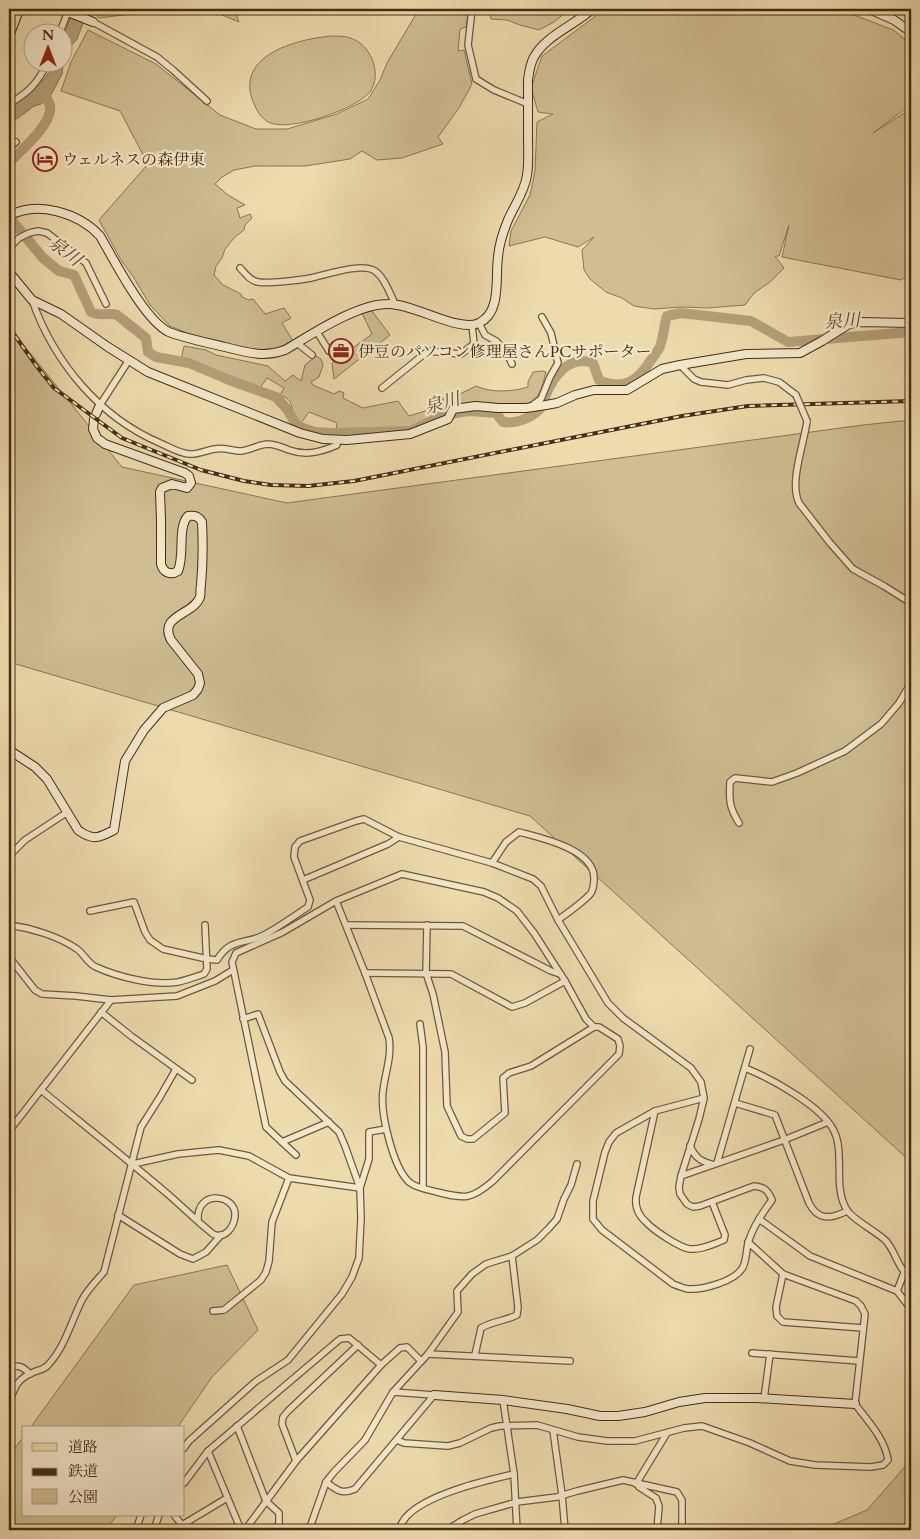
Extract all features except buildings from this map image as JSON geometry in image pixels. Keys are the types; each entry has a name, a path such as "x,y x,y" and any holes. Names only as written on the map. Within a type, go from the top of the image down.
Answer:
{"main road":[{"path":"9,35 19,9"}],"street":[{"path":"472,9 468,45 476,79 494,90 528,104"},
{"path":"11,215 21,210 42,209 54,211 82,222 100,236 144,308 157,324 169,332 238,350 272,355 285,350 355,312 386,304 407,306 454,323 464,325 476,324 490,312 493,306 501,240 527,177 528,80 534,57 542,46 592,9"},
{"path":"869,9 894,20 911,32"},
{"path":"66,10 93,22 157,57 207,101"},
{"path":"9,104 31,89 42,72"},
{"path":"9,148 16,142"},
{"path":"9,248 29,233 46,233 86,262 106,304"},
{"path":"240,268 251,279 258,282 302,280 346,270 368,269 375,271 384,281 395,304"},
{"path":"9,272 32,300 47,338 63,363 100,405 139,434 182,453 191,454 223,448 239,451 269,444 301,453 310,453 322,451 336,445 337,439"},
{"path":"32,300 62,314 148,372 300,433 323,439 410,434 448,418 453,409 476,406 498,408 533,407 557,403 575,395 594,390 627,390 662,369 680,365 746,354 800,354 849,324 859,322 911,323"},
{"path":"533,407 541,399 558,362 551,333 542,317"},
{"path":"476,324 485,335 496,341 506,351 512,364"},
{"path":"382,388 428,351 461,354 467,350 474,344 476,324"},
{"path":"317,332 329,351 340,345"},
{"path":"297,343 312,355"},
{"path":"9,750 35,767 47,779 78,830 92,838 100,838 114,830 125,761 144,730 163,708 193,695 200,683 198,674 168,635 168,628 172,621 188,611 200,597 203,558 202,522 199,517 188,516 183,521 182,556 178,572 174,574 166,572 162,569 161,564 160,492 162,488 172,484 186,488 191,483 189,476 152,460 105,444 97,438 94,429 95,417 100,405 129,360"},
{"path":"680,365 694,379 701,382 728,385 764,378 778,382 796,395 807,421 798,465 796,496 799,503 853,569 911,604"},
{"path":"740,823 732,811 729,796 730,782 735,778 772,782 845,751 880,724 899,703 911,683"},
{"path":"9,856 25,840 66,813"},
{"path":"90,911 134,902 145,932 150,940 163,949 217,960 225,948 263,936 308,906 310,900 294,857 295,847 300,841 356,821 364,820 399,837 492,863 533,879 541,886 558,920 608,1003 623,1018 691,1068 701,1082 704,1098 681,1176 680,1194 687,1204 692,1207 700,1206 754,1186 762,1186 772,1200 759,1219 748,1242 743,1267 730,1279 700,1289 686,1289 673,1284 602,1230 593,1219 593,1201 605,1152 609,1142 616,1133 655,1112 704,1098"},
{"path":"492,863 506,842 519,832 556,842 577,853 588,862 594,871 594,886 590,894 558,920"},
{"path":"303,880 388,844 399,837"},
{"path":"296,1155 266,1127 232,962 236,954 283,932 336,901 402,874 484,892 498,898 517,911 531,928 586,1020 594,1027 599,1027 618,1039 620,1046 619,1054 480,1193 457,1197 410,1183 404,1177 398,1164 386,1129 383,1093 389,1063 390,1044 366,973 336,901"},
{"path":"9,925 24,927 64,942 78,950 94,967 127,978 178,982 204,974 207,968 204,924"},
{"path":"346,925 463,926 560,974"},
{"path":"427,925 426,973 433,994 445,1052 446,1106 462,1136 467,1139 473,1139 505,1113 503,1078 509,1073 531,1066 594,1027"},
{"path":"9,957 36,990 42,994 111,1000 178,996 215,981 233,970"},
{"path":"366,973 451,974 512,1007 525,1003 565,982"},
{"path":"9,1131 111,1000"},
{"path":"101,1012 192,1080"},
{"path":"185,1447 255,1382 288,1360 342,1294 352,1277 359,1258 360,1188 346,1146 339,1132 285,1081 258,1014 244,1019"},
{"path":"420,1024 423,1047 423,1188"},
{"path":"714,1164 735,1102 750,1049"},
{"path":"9,1403 15,1387 23,1377 47,1367 55,1356 64,1343 83,1299 91,1286 104,1272 141,1127 176,1068"},
{"path":"745,1068 802,1099 828,1122 834,1131 837,1141 840,1190 847,1211 886,1241 904,1273 911,1278"},
{"path":"41,1090 133,1164 214,1234 221,1235"},
{"path":"735,1102 775,1115 809,1203 815,1213 829,1217 847,1211"},
{"path":"655,1112 636,1197 638,1212 646,1222 680,1247 697,1249 724,1240 725,1234 712,1202"},
{"path":"282,1142 329,1122"},
{"path":"681,1176 784,1140 828,1122"},
{"path":"360,1188 369,1159 369,1132 386,1129"},
{"path":"690,1146 699,1160 714,1164"},
{"path":"133,1164 178,1154 219,1150 248,1156 289,1178 360,1188"},
{"path":"309,1530 326,1482 365,1440 392,1392 428,1354 458,1312 457,1291 472,1274 486,1264 512,1256 537,1240 557,1219 571,1185 577,1164"},
{"path":"213,1311 224,1310 261,1280 266,1272 269,1261 272,1222 289,1178"},
{"path":"118,1215 180,1254 193,1259 206,1252 221,1235 229,1231 235,1223 236,1211 231,1204 223,1199 213,1197 204,1201 197,1213 198,1220"},
{"path":"759,1219 810,1256 897,1291 911,1309"},
{"path":"397,1440 404,1443 448,1446 460,1443 491,1428 537,1425 578,1437 607,1441 635,1441 684,1428 702,1426 750,1443 790,1461 832,1466 871,1467 883,1465 888,1460 886,1449 855,1404 865,1314 862,1306 856,1301 783,1274 748,1242"},
{"path":"475,1355 481,1328 491,1322 508,1319 517,1315 518,1307 512,1256"},
{"path":"897,1291 904,1273"},
{"path":"783,1274 776,1307 777,1316 783,1322 863,1328"},
{"path":"185,1482 208,1451 340,1339 349,1338 381,1365"},
{"path":"296,1461 282,1424 283,1417 358,1345"},
{"path":"246,1530 296,1461 381,1365 400,1348 407,1347 421,1361"},
{"path":"752,1353 860,1361"},
{"path":"428,1354 570,1361"},
{"path":"764,1398 770,1354"},
{"path":"9,1368 21,1366 30,1374"},
{"path":"392,1392 503,1400 567,1409 600,1416 618,1416 645,1412 696,1399 764,1398 855,1404"},
{"path":"326,1482 340,1492 355,1489 434,1395"},
{"path":"503,1400 514,1474 517,1530"},
{"path":"237,1426 266,1501 279,1513 279,1523 276,1530"},
{"path":"553,1430 565,1530"},
{"path":"636,1484 667,1433"},
{"path":"208,1451 241,1530"},
{"path":"398,1530 406,1517 426,1503 461,1488 514,1474"},
{"path":"447,1530 476,1514 517,1502 546,1499 623,1480 677,1492 682,1500 682,1530"},
{"path":"636,1484 656,1498 659,1506 657,1530"},
{"path":"175,1516 184,1528 227,1498"},
{"path":"136,1530 141,1516"},
{"path":"157,1530 156,1524 159,1516"}],"green space":[{"path":"96,9 186,9 169,15 147,12 99,18 94,13"},
{"path":"215,9 234,9 239,22 215,12"},
{"path":"419,9 464,9 468,14 466,27 460,29 458,51 464,50 472,84 459,108 438,137 443,144 402,158 377,160 362,151 350,159 305,166 255,166 234,170 215,184 228,195 245,205 237,208 240,218 250,214 252,218 245,225 244,230 225,249 222,258 216,266 214,275 223,285 241,294 242,297 249,300 253,299 265,314 284,308 291,318 282,323 293,341 273,350 247,349 187,333 170,326 150,305 121,260 99,220 148,164 120,111 61,91 68,72 72,72 72,60 88,30 156,64 220,115 256,129 287,129 337,114 368,99 380,80 387,63"},
{"path":"490,9 570,9 554,22 539,30 507,20 491,19"},
{"path":"605,9 839,9 893,30 911,44 911,114 905,109 873,133 906,112 911,115 911,273 901,280 782,257 789,225 779,256 775,256 784,268 770,282 754,293 745,305 654,309 634,306 622,298 606,292 590,279 584,270 582,250 594,237 578,247 545,237 509,246 511,231 530,195 535,171 537,122 553,114 538,112 531,88 542,56"},
{"path":"344,36 352,39 366,49 375,70 375,78 370,92 351,105 321,118 278,125 266,121 257,110 250,90 251,76 258,64 270,54 285,47 301,41"},
{"path":"372,311 390,335 334,379 332,363 372,334 362,313"},
{"path":"9,327 122,467 287,503 911,420 911,1162 530,816 9,662"},
{"path":"184,346 268,366 285,381 293,375 301,381 305,365 316,356 321,359 323,365 319,377 311,382 313,385 334,394 339,391 344,393 343,398 363,408 398,401 409,416 425,411 430,404 442,399 450,399 476,386 488,390 502,391 528,387 528,382 533,372 546,372 537,397 523,406 456,406 449,407 430,420 411,429 336,431 337,423 309,412 301,423 295,417 290,402 280,395 284,388 267,378 260,388 192,361 181,359"},
{"path":"227,1265 258,1330 212,1377 178,1426 31,1426 134,1285"},
{"path":"22,1439 22,1516 116,1516 106,1530 9,1530 9,1456"},
{"path":"911,1460 911,1530 820,1530 867,1510"}],"shaded area":[{"path":"74,9 82,9 80,19 83,23 77,39 72,45 72,22 69,22"},
{"path":"49,72 62,72 51,95 41,104 34,106 9,122 9,107 23,98"}],"waterway":[{"name":"泉川","path":"9,163 35,137 50,113 50,106 44,92"},
{"name":"泉川","path":"9,217 43,258 59,271 74,275 91,312 117,315 146,338 148,352 156,357 189,363 276,397 287,409 297,426 315,432 411,431 442,416 470,411 496,413 503,422 522,420 539,410 548,389 557,375 563,369 576,362 593,363 599,380 616,384 630,382 641,374 660,347 667,316 681,313 751,321 788,342 911,332"}],"railway":[{"path":"9,327 54,388 122,438 201,470 244,481 271,485 308,486 354,481 682,416 748,406 911,401"}],"place":[{"name":"ウェルネスの森伊東","path":"45,159"},
{"name":"伊豆のパソコン修理屋さんPCサポーター","path":"341,351"}]}
